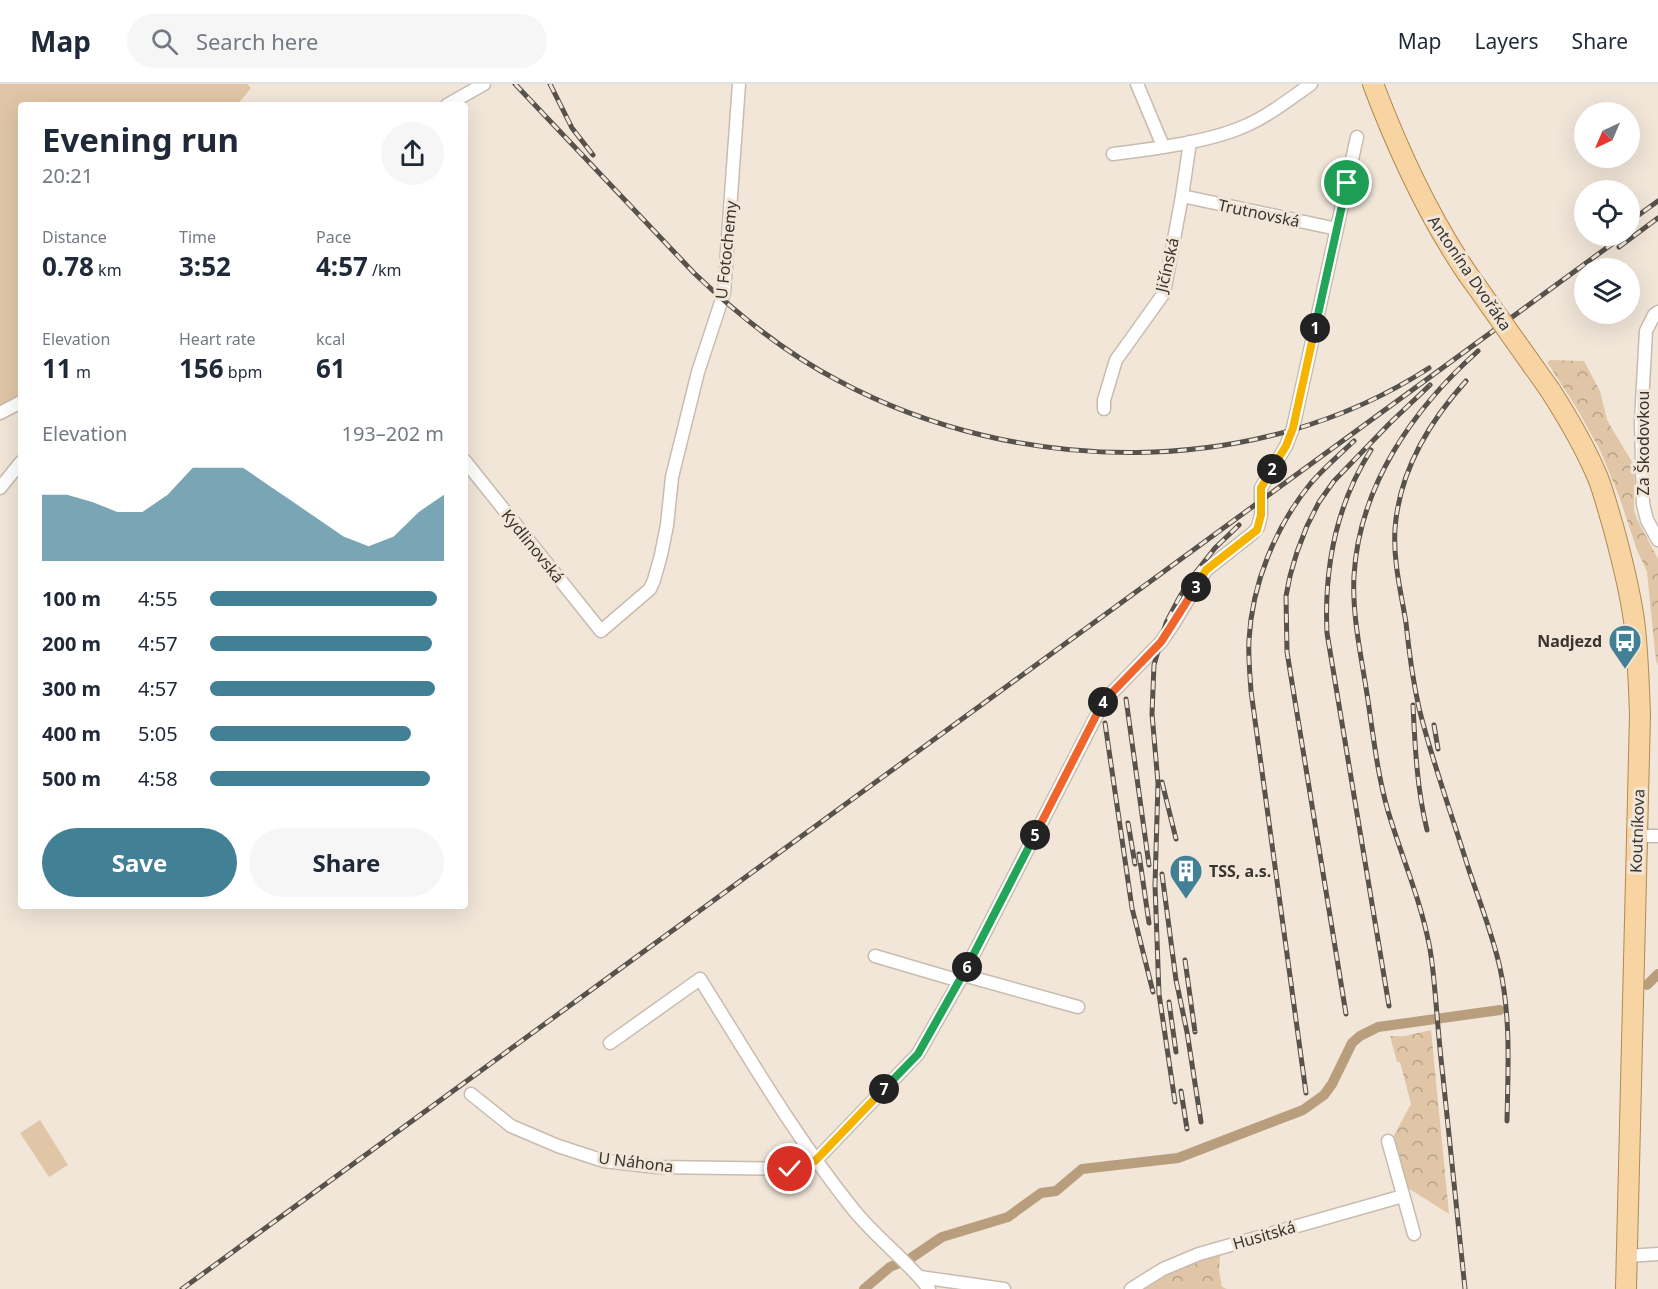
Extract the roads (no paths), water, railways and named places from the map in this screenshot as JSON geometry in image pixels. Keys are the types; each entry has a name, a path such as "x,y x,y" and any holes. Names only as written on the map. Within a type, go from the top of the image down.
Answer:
{"main road":[{"name":"Antonína Dvořáka","path":"1373,84 1416,186 1435,222 1467,273 1550,390"},
{"name":"Koutníkova","path":"1550,390 1574,428 1599,480 1631,602 1638,655 1640,714 1626,1289"}],"street":[{"path":"452,102 484,84"},
{"name":"U Fotochemy","path":"601,631 650,589 654,580 667,525 672,477 698,372 724,293 739,84"},
{"path":"1137,84 1163,146"},
{"path":"1113,154 1190,142 1245,126 1272,111 1311,84"},
{"path":"815,1161 918,1054 961,978 1104,701 1161,642 1206,570 1258,527 1261,515 1261,488 1286,446 1293,428 1357,136"},
{"name":"Jičínská","path":"1104,409 1104,400 1116,360 1164,293 1190,142"},
{"name":"Trutnovská","path":"1182,196 1337,229"},
{"name":"Za Škodovkou","path":"1658,312 1646,331 1641,421 1643,504 1647,520 1658,540"},
{"path":"0,412 18,403"},
{"name":"Kydlinovská","path":"468,465 601,631"},
{"path":"0,488 18,466"},
{"path":"1637,836 1658,836"},
{"path":"875,956 1078,1007"},
{"path":"610,1043 700,980 815,1161 855,1212 920,1277 929,1289"},
{"name":"U Náhona","path":"471,1094 512,1126 558,1146 604,1161 656,1167 790,1169 815,1161"},
{"path":"1388,1141 1414,1234"},
{"name":"Husitská","path":"1131,1289 1163,1269 1199,1254 1403,1196"},
{"path":"1627,1256 1658,1254"},
{"path":"920,1277 1004,1289"}],"waterway":[{"path":"1647,985 1658,974"},
{"path":"864,1289 890,1267 911,1258 942,1237 1008,1217 1041,1193 1056,1191 1082,1169 1178,1158 1303,1110 1324,1095 1332,1084 1352,1043 1378,1027 1500,1010"}],"railway":[{"path":"515,84 694,273 728,304 781,346 819,370 909,413 983,435 1059,449 1137,452 1214,447 1289,431 1362,405 1429,368"},
{"path":"550,84 572,128 593,155"},
{"path":"1640,214 1658,201"},
{"path":"1619,247 1658,218"},
{"path":"182,1289 1609,246"},
{"path":"1465,1289 1430,951 1421,910 1388,811 1381,782 1354,605 1354,576 1358,543 1366,511 1393,452 1432,398 1478,351"},
{"path":"1466,381 1428,431 1409,468 1398,508 1395,553 1419,708 1489,928 1504,987 1508,1063 1507,1121"},
{"path":"1346,1014 1287,652 1286,596 1297,552 1319,502 1334,481 1430,385"},
{"path":"1306,1093 1251,691 1249,640 1260,577 1276,537 1311,483 1354,441"},
{"path":"1371,450 1349,493 1335,538 1330,561 1327,633 1389,1006"},
{"path":"1175,1102 1159,994 1155,885 1158,783 1152,714 1154,665 1166,623 1189,581 1215,548 1239,525"},
{"path":"1126,699 1149,865"},
{"path":"1413,705 1419,784 1427,830"},
{"path":"1105,723 1132,908 1153,992"},
{"path":"1434,725 1438,749"},
{"path":"1162,782 1176,839"},
{"path":"1128,823 1135,864"},
{"path":"1139,854 1149,923"},
{"path":"1162,874 1176,980 1187,1032 1201,1122"},
{"path":"1185,960 1195,1032"},
{"path":"1169,1002 1176,1052"},
{"path":"1181,1091 1187,1129"}],"place":[{"name":"Nadjezd","path":"1625,670"},
{"name":"TSS, a.s.","path":"1186,900"}]}
